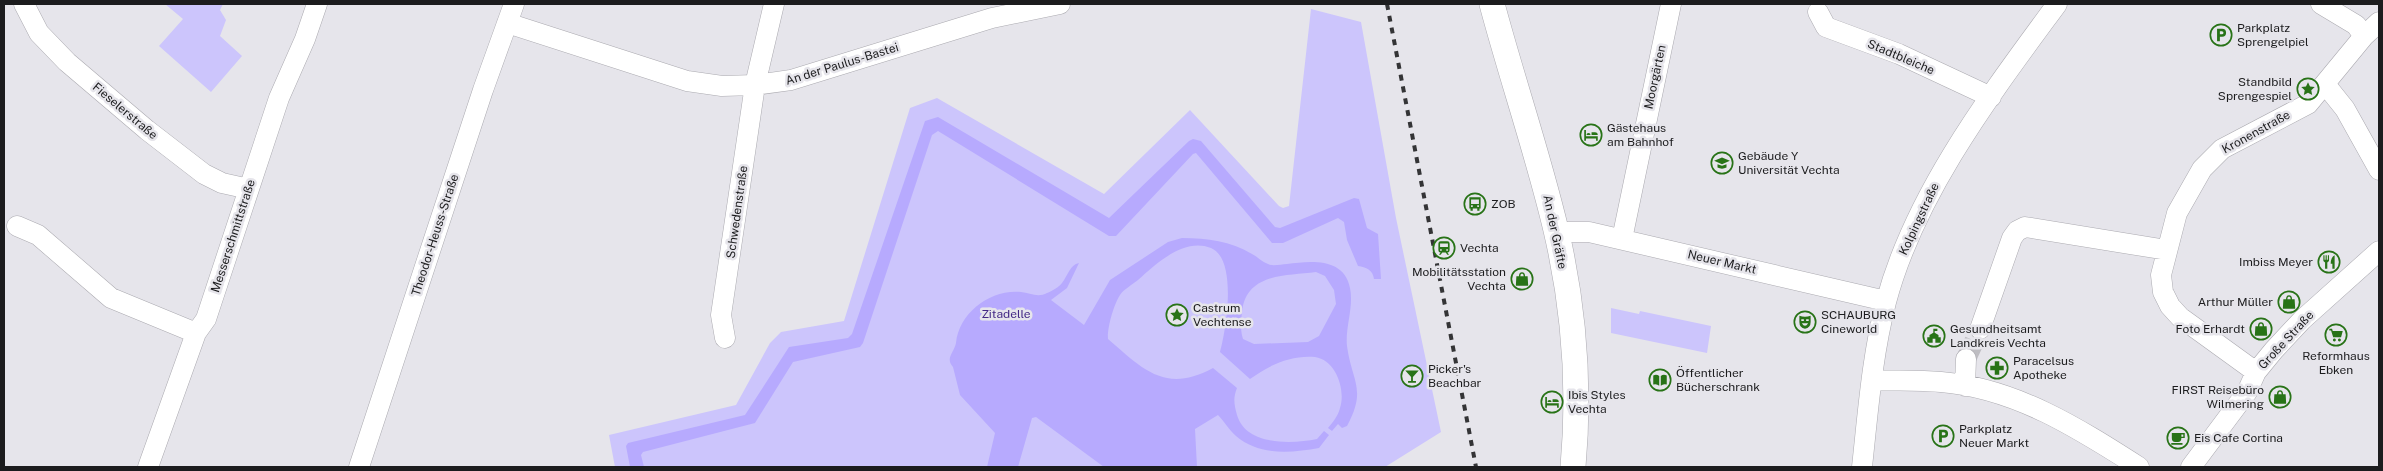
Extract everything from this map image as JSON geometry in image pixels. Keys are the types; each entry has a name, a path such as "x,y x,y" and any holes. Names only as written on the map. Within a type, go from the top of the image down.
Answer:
{"main road":[{"name":"An der Gräfte","path":"1492,4 1556,232 1574,352 1576,391 1573,467"}],"street":[{"name":"Fieselerstraße","path":"24,4 39,33 67,62 140,125 204,174 222,183 249,189"},
{"name":"Messerschmittstraße","path":"148,467 196,333 206,319 279,98 305,39 317,4"},
{"name":"Theodor-Heuss-Straße","path":"359,467 482,90 514,4"},
{"name":"Schwedenstraße","path":"725,338 721,315 755,85 774,4"},
{"name":"An der Paulus-Bastei","path":"508,23 687,81 722,86 755,85 791,80 992,18 1060,4"},
{"name":"Moorgärten","path":"1622,239 1671,4"},
{"name":"Kolpingstraße","path":"1862,467 1878,338 1886,301 1902,254 1931,190 1991,97 2057,4"},
{"path":"2321,4 2356,25 2364,36"},
{"name":"Stadtbleiche","path":"1818,12 1826,27 1899,54 1991,97"},
{"name":"Kronenstraße","path":"2256,372 2180,317 2170,306 2163,292 2161,275 2177,212 2202,169 2222,149 2308,104 2364,36 2379,22"},
{"path":"2325,84 2345,109 2379,170"},
{"path":"17,226 38,235 111,298 196,333"},
{"path":"1980,329 2012,238 2017,231 2025,227 2167,250"},
{"name":"Neuer Markt","path":"1556,232 1588,232 1622,239 1886,301"},
{"name":"Große Straße","path":"2193,467 2247,392 2256,372 2302,320 2379,251"},
{"path":"1965,386 1966,359"},
{"path":"1872,380 1941,382 2019,400 2057,417 2139,467"}],"green space":[{"path":"165,4 223,4 220,10 226,20 220,36 242,56 211,92 159,46 183,19"},
{"name":"Zitadelle","path":"1311,9 1361,22 1396,218 1441,432 1385,467 615,467 609,435 736,405 770,343 781,332 844,321 910,108 937,98 1104,194 1190,110 1279,206 1283,208 1289,206"},
{"path":"1611,308 1639,314 1640,311 1711,326 1707,353 1611,333"}],"shaded area":[{"path":"938,117 1109,218 1189,141 1193,139 1201,141 1275,227 1280,228 1354,198 1359,199 1367,228 1378,234 1381,279 1374,279 1369,270 1358,266 1347,240 1344,222 1338,218 1283,243 1272,243 1196,153 1116,236 1109,236 938,131 932,135 863,343 860,347 793,362 755,423 643,452 641,455 644,467 630,467 626,446 628,443 745,415 789,347 848,338 852,334 925,121"},
{"path":"1182,238 1210,240 1235,246 1270,265 1315,262 1325,263 1341,271 1347,278 1351,295 1347,346 1357,394 1353,413 1347,426 1342,428 1338,424 1332,431 1328,428 1339,411 1342,393 1334,370 1322,359 1306,357 1289,359 1265,369 1250,379 1220,352 1225,328 1228,296 1225,266 1219,255 1211,248 1191,246 1181,249 1162,260 1122,293 1115,304 1111,316 1108,339 1144,368 1168,378 1181,379 1213,368 1237,388 1234,401 1237,415 1242,425 1250,433 1260,438 1295,442 1317,439 1324,431 1329,435 1319,448 1286,452 1255,447 1236,436 1218,415 1195,429 1197,467 1104,467 1036,417 1032,418 1018,467 987,467 995,433 960,395 950,361 958,332 970,313 978,305 998,294 1021,292 1040,295 1049,292 1061,284 1071,268 1079,263 1067,288 1051,300 1084,325 1110,280 1168,242","holes":["1316,272 1325,276 1334,290 1336,304 1319,336 1308,342 1254,344 1243,339 1241,322 1245,299 1259,283 1292,274"]}],"tunnel":[{"path":"1966,359 1980,329"}],"railway":[{"path":"1387,4 1476,467"}],"place":[{"name":"Parkplatz Sprengelpiel","path":"2221,35"},
{"name":"Standbild Sprengespiel","path":"2308,89"},
{"name":"Gästehaus am Bahnhof","path":"1591,135"},
{"name":"Gebäude Y Universität Vechta","path":"1722,163"},
{"name":"ZOB","path":"1475,204"},
{"name":"Vechta","path":"1444,248"},
{"name":"Imbiss Meyer","path":"2329,262"},
{"name":"Mobilitätsstation Vechta","path":"1522,279"},
{"name":"Arthur Müller","path":"2289,302"},
{"name":"Castrum Vechtense","path":"1177,315"},
{"name":"SCHAUBURG Cineworld","path":"1805,322"},
{"name":"Foto Erhardt","path":"2261,329"},
{"name":"Reformhaus Ebken","path":"2336,335"},
{"name":"Gesundheitsamt Landkreis Vechta","path":"1934,336"},
{"name":"Paracelsus Apotheke","path":"1997,368"},
{"name":"Picker's Beachbar","path":"1412,376"},
{"name":"Öffentlicher Bücherschrank","path":"1660,380"},
{"name":"FIRST Reisebüro Wilmering","path":"2280,397"},
{"name":"Ibis Styles Vechta","path":"1552,402"},
{"name":"Parkplatz Neuer Markt","path":"1943,436"},
{"name":"Eis Cafe Cortina","path":"2178,438"}]}
